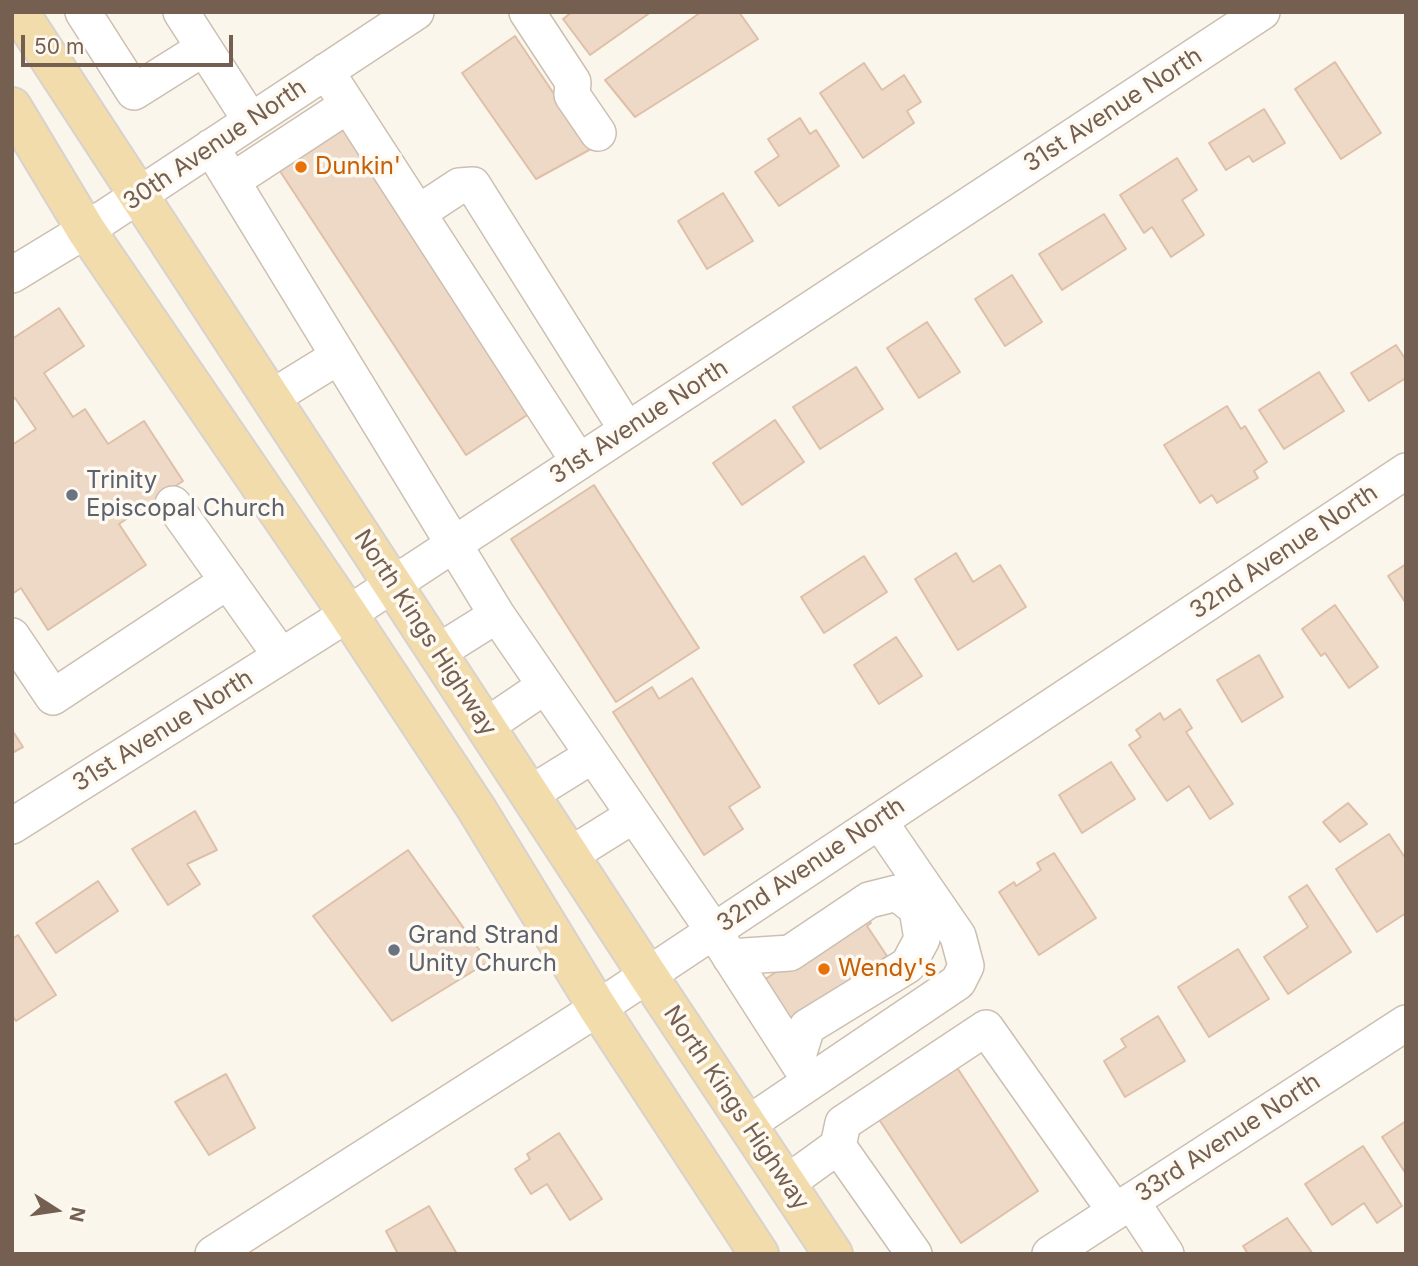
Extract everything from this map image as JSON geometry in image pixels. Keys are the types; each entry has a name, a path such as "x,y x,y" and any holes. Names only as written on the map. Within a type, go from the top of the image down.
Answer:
{"main road":[{"name":"North Kings Highway","path":"19,12 833,1254"},
{"path":"12,107 86,230 348,614 475,808 598,1008 759,1254"}],"street":[{"path":"83,12 134,92 204,48"},
{"path":"181,12 251,121"},
{"name":"30th Avenue North","path":"12,275 86,230 416,12"},
{"path":"527,12 573,82 572,95 598,133"},
{"name":"31st Avenue North","path":"12,826 348,614 1262,12"},
{"path":"326,71 579,462"},
{"path":"232,181 348,105"},
{"path":"211,147 497,615 722,944 804,1070"},
{"path":"418,213 459,186 473,185 627,430"},
{"path":"271,398 339,356"},
{"name":"32nd Avenue North","path":"213,1254 647,974 722,944 879,821 1406,471"},
{"path":"173,504 281,656"},
{"path":"12,636 53,697 228,581"},
{"path":"438,652 497,615"},
{"path":"486,726 545,686"},
{"path":"530,794 593,755"},
{"path":"570,855 634,815"},
{"path":"748,1124 804,1070 958,982 966,966 958,936 925,903 879,821"},
{"path":"722,944 790,953 869,900 897,893 925,903"},
{"path":"804,1070 807,1027 908,965 922,939 925,903"},
{"path":"958,982 986,1028 1123,1206 1166,1254"},
{"name":"33rd Avenue North","path":"1050,1254 1406,1023"},
{"path":"787,1183 838,1146 843,1123 986,1028"},
{"path":"838,1146 905,1251"}],"building":[{"path":"572,12 651,12 590,55 563,19"},
{"path":"701,12 739,12 758,39 635,117 605,80"},
{"path":"515,36 591,149 536,179 462,73"},
{"path":"1335,62 1381,133 1341,159 1295,89"},
{"path":"864,63 882,90 904,75 921,102 907,111 914,123 863,158 820,93"},
{"path":"1264,109 1285,143 1253,162 1249,156 1226,170 1209,143"},
{"path":"347,112 538,408 466,455 274,162"},
{"path":"800,118 810,134 816,130 839,166 779,206 755,172 779,156 768,139"},
{"path":"1177,158 1197,190 1182,200 1204,235 1171,257 1152,227 1144,233 1120,195"},
{"path":"723,193 753,241 707,269 678,221"},
{"path":"1104,214 1126,249 1062,290 1039,254"},
{"path":"1012,275 1042,322 1005,346 975,299"},
{"path":"59,308 84,346 44,373 73,417 85,409 108,444 144,421 183,481 119,524 146,565 48,630 21,588 12,594 12,445 36,429 15,398 12,400 12,339"},
{"path":"927,322 960,372 919,398 887,348"},
{"path":"1396,345 1406,360 1406,378 1369,401 1351,373"},
{"path":"856,367 883,409 820,449 793,407"},
{"path":"1319,372 1344,411 1284,449 1259,410"},
{"path":"1227,406 1241,429 1245,426 1267,462 1254,471 1258,478 1217,503 1212,495 1200,503 1164,445"},
{"path":"775,420 804,462 742,505 713,463"},
{"path":"594,485 699,648 616,702 511,539"},
{"path":"956,553 973,582 1000,565 1026,607 958,650 915,579"},
{"path":"864,556 887,592 824,633 801,597"},
{"path":"1406,564 1406,601 1405,602 1388,576"},
{"path":"1335,605 1378,667 1349,688 1325,653 1321,656 1302,629"},
{"path":"896,637 922,676 879,704 854,665"},
{"path":"1259,655 1283,697 1242,722 1217,680"},
{"path":"692,678 760,787 729,807 743,829 704,855 613,712 652,687 659,699"},
{"path":"1180,709 1192,728 1186,732 1233,804 1210,819 1189,786 1167,801 1129,745 1141,737 1136,730 1160,713 1164,720"},
{"path":"12,730 23,747 12,753"},
{"path":"1111,762 1135,799 1082,833 1059,795"},
{"path":"1348,803 1367,824 1340,842 1323,822"},
{"path":"195,811 217,850 187,864 200,884 168,905 132,849"},
{"path":"1389,834 1406,859 1406,913 1377,932 1336,869"},
{"path":"408,850 488,962 392,1021 313,916"},
{"path":"1054,853 1096,918 1039,955 999,892 1014,882 1016,886 1041,870 1037,863"},
{"path":"98,881 118,911 56,953 36,923"},
{"path":"1307,885 1351,952 1288,994 1264,957 1308,927 1289,897"},
{"name":"Wendy's","path":"864,913 871,923 867,926 887,956 788,1022 761,982"},
{"path":"18,935 56,995 16,1021 12,1015 12,939"},
{"path":"1238,949 1269,999 1209,1037 1178,987"},
{"path":"1158,1016 1185,1061 1125,1097 1104,1061 1126,1047 1121,1039"},
{"path":"954,1063 1038,1191 961,1243 876,1115"},
{"path":"226,1074 255,1128 209,1155 175,1102"},
{"path":"1406,1121 1406,1174 1382,1137"},
{"path":"559,1133 602,1199 570,1220 547,1184 531,1194 515,1169 530,1159 527,1154"},
{"path":"1363,1146 1402,1206 1377,1223 1364,1203 1332,1225 1305,1184"},
{"path":"429,1206 457,1254 398,1254 386,1231"},
{"path":"1287,1218 1313,1254 1248,1254 1243,1246"}],"place":[{"name":"Dunkin'","path":"301,167"},
{"name":"Trinity Episcopal Church","path":"72,495"},
{"name":"Grand Strand Unity Church","path":"394,950"},
{"name":"Wendy's","path":"824,969"}]}
